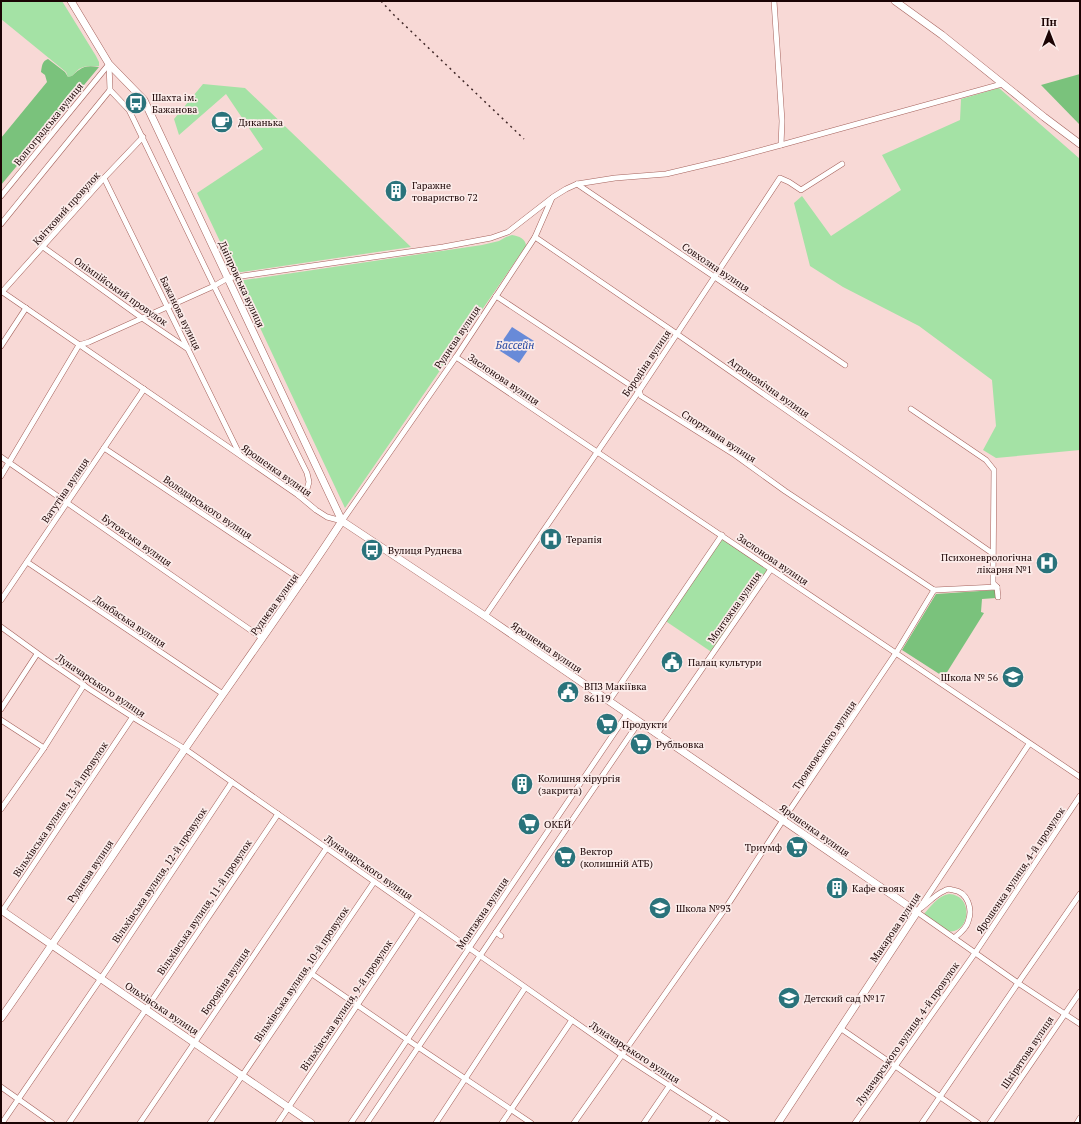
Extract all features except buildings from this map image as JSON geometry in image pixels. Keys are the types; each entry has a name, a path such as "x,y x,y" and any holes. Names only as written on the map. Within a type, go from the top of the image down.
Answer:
{"street":[{"name":"Дніпровська вулиця","path":"71,1 109,64 144,100 342,521"},
{"path":"774,1 782,120 781,145"},
{"path":"895,1 942,35 1002,84 1080,144"},
{"name":"Дніпровська вулиця","path":"109,64 110,90"},
{"name":"Волгоградська вулиця","path":"1,196 109,64"},
{"path":"1,476 79,345 168,307 228,278 443,247 491,238 508,232 553,197 577,184 616,178 666,174 781,145 1002,84"},
{"path":"1,224 110,90 130,110 214,286 307,473 309,482 307,489 298,495"},
{"name":"Квітковий провулок","path":"2,292 104,178 143,137"},
{"name":"Бородіна вулиця","path":"485,616 639,391 780,178 801,190 842,164"},
{"name":"Бажанова вулиця","path":"104,178 241,456"},
{"name":"Совхозна вулиця","path":"577,184 845,365"},
{"name":"Руднєва вулиця","path":"1,1018 456,357 535,237 553,197"},
{"name":"Агрономічна вулиця","path":"535,237 992,553"},
{"name":"Олімпійський провулок","path":"43,247 189,350"},
{"name":"Ярошенка вулиця","path":"2,292 298,495 316,510 327,517 342,521 485,616 1018,983 1080,1024"},
{"name":"Спортивна вулиця","path":"496,296 639,391 641,396 735,455 785,491 934,590"},
{"path":"1,346 26,308"},
{"name":"Заслонова вулиця","path":"456,357 1080,777"},
{"name":"Ватутіна вулиця","path":"1,600 144,389"},
{"path":"911,409 986,460 994,470 992,553 993,582 998,587 998,597"},
{"name":"Володарського вулиця","path":"104,448 303,581"},
{"name":"Бутовська вулиця","path":"1,458 262,638"},
{"path":"609,701 722,535"},
{"name":"Донбаська вулиця","path":"27,562 223,694"},
{"name":"Монтажна вулиця","path":"657,734 771,569"},
{"path":"934,590 998,587"},
{"name":"Трояновського вулиця","path":"574,1123 727,906 783,820 896,653 934,590"},
{"name":"Луначарського вулиця","path":"1,627 37,654 132,718 185,750 232,782 622,1055 727,1123"},
{"path":"1,709 37,654"},
{"path":"1,809 44,748 84,685"},
{"name":"Монтажна вулиця","path":"351,1123 627,714"},
{"name":"Вільхівська вулиця, 13-й провулок","path":"1,911 132,718"},
{"path":"1,720 44,748"},
{"path":"367,1123 640,722"},
{"name":"Макарова вулиця","path":"778,1123 1029,744"},
{"name":"Вільхівська вулиця, 12-й провулок","path":"2,1123 232,782"},
{"name":"Ярошенка вулиця, 4-й провулок","path":"975,953 1080,796"},
{"name":"Вільхівська вулиця, 11-й провулок","path":"69,1123 147,1010 157,992 278,814"},
{"name":"Бородіна вулиця","path":"140,1123 326,848"},
{"name":"Вільхівська вулиця, 10-й провулок","path":"210,1123 374,882"},
{"path":"917,912 944,890 956,890 962,893 969,903 970,916 965,928 954,938"},
{"path":"922,1123 1080,894"},
{"name":"Ольхівська вулиця","path":"1,911 311,1123"},
{"name":"Вільхівська вулиця, 9-й провулок","path":"278,1123 419,913"},
{"path":"496,932 501,936"},
{"name":"Луначарського вулиця, 4-й провулок","path":"855,1123 975,953"},
{"path":"312,974 531,1123"},
{"path":"436,1123 525,988"},
{"name":"Шкірятова вулиця","path":"990,1123 1080,992"},
{"path":"502,1123 572,1020"},
{"path":"840,1028 978,1123"},
{"path":"644,1123 670,1085"},
{"path":"1,1087 52,1123"},
{"path":"711,1123 716,1116"},
{"path":"1077,1123 1080,1118"}],"green space":[{"path":"1,1 62,1 96,56 99,66 84,67 68,77 66,72 1,19"},
{"path":"48,59 65,72 68,77 84,67 99,67 1,185 1,138 47,82 45,75 41,72 43,62"},
{"path":"1080,74 1080,125 1041,85"},
{"path":"203,84 245,88 411,247 235,273 197,193 263,149 226,94 179,135 174,119"},
{"path":"999,88 1080,159 1080,450 996,458 983,450 996,426 992,380 919,326 843,287 810,266 794,203 802,196 831,236 901,190 882,155 960,120 961,99"},
{"path":"512,235 522,238 525,241 526,246 345,508 238,281 482,245 499,241"},
{"path":"722,535 771,569 713,653 664,620"},
{"path":"995,590 996,598 982,599 981,612 984,613 944,677 902,650 936,594"},
{"path":"949,894 957,896 963,901 966,907 965,922 955,931 947,931 924,914 938,899"}],"water":[{"name":"Бассейн","path":"512,327 534,341 519,363 497,349"}],"railway":[{"path":"381,1 524,139"}],"place":[{"name":"Шахта ім. Бажанова","path":"136,103"},
{"name":"Диканька","path":"222,122"},
{"name":"Гаражне товариство 72","path":"396,191"},
{"name":"Терапія","path":"551,539"},
{"name":"Вулиця Руднєва","path":"372,550"},
{"name":"Психоневрологічна лікарня №1","path":"1047,563"},
{"name":"Палац культури","path":"672,662"},
{"name":"Школа № 56","path":"1013,677"},
{"name":"ВПЗ Макіївка 86119","path":"568,692"},
{"name":"Продукти","path":"607,724"},
{"name":"Рубльовка","path":"641,744"},
{"name":"Колишня хірургія (закрита)","path":"522,784"},
{"name":"ОКЕЙ","path":"529,824"},
{"name":"Триумф","path":"797,847"},
{"name":"Вектор (колишній АТБ)","path":"565,857"},
{"name":"Кафе свояк","path":"837,888"},
{"name":"Школа №93","path":"660,908"},
{"name":"Детский сад №17","path":"789,998"}]}
